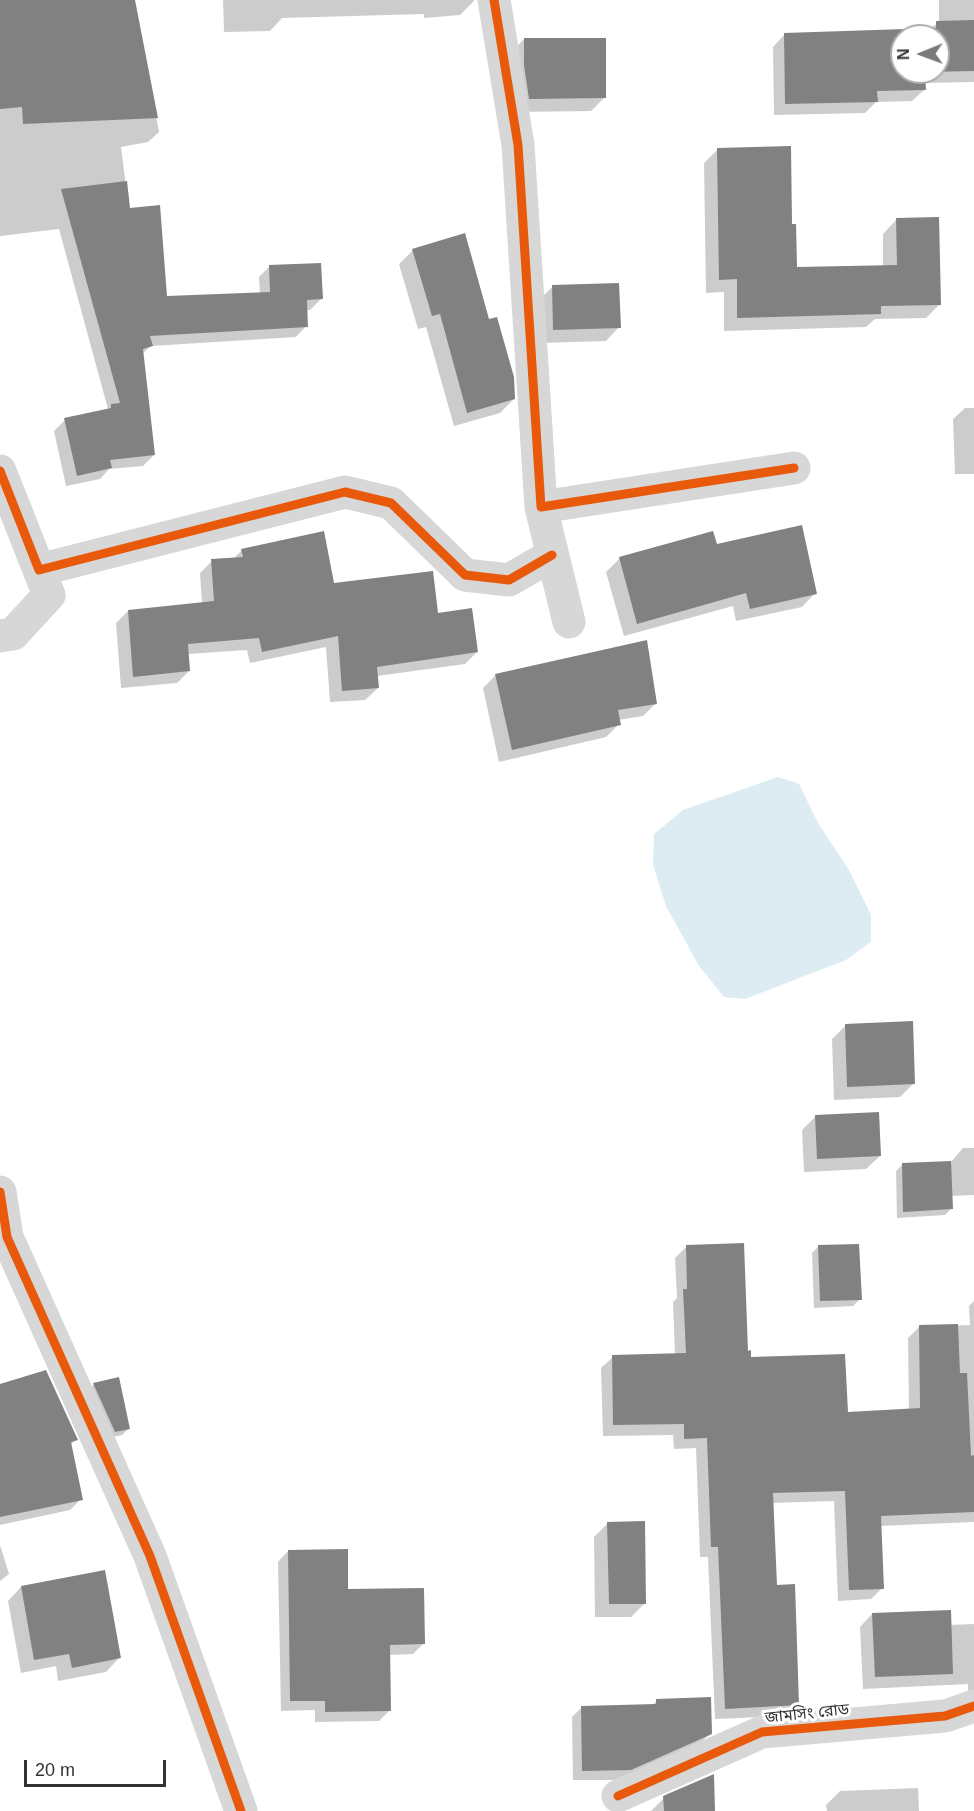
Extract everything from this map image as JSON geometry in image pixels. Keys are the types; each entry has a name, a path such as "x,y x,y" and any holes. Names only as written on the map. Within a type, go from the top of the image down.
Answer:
{"street":[{"path":"494,0 518,145 541,507 569,622"},
{"path":"541,507 794,468"},
{"path":"0,471 49,595 13,634 0,636"},
{"path":"39,570 345,492 391,503 465,575 509,580 552,555"},
{"path":"0,1192 7,1237 150,1556 241,1811"},
{"name":"জামসিং রোড","path":"618,1796 762,1732 945,1716 974,1706"}],"shaded area":[{"path":"778,777 799,784 818,823 849,870 871,915 871,942 846,960 745,999 724,997 699,966 666,906 653,865 654,834 683,810"}],"building":[{"path":"0,0 135,0 158,118 23,124 22,107 0,109"},
{"path":"974,20 974,71 950,72 950,24 936,24 936,21"},
{"path":"890,30 890,84 926,84 926,90 877,91 878,102 785,104 784,33"},
{"path":"524,38 606,38 606,98 529,99 524,65"},
{"path":"791,146 792,224 796,224 797,267 897,265 896,218 939,217 941,305 881,306 881,314 737,318 737,279 719,280 717,148"},
{"path":"127,181 130,208 160,205 167,296 270,292 269,265 321,263 323,299 307,300 308,327 150,336 153,346 143,349 155,455 110,460 112,468 77,476 64,418 111,408 111,404 120,403 61,189"},
{"path":"465,233 489,319 497,317 514,377 515,399 467,413 440,314 432,316 412,249"},
{"path":"619,283 621,328 553,330 552,285"},
{"path":"802,525 817,594 750,609 746,593 637,624 619,557 713,531 717,544"},
{"path":"324,531 334,583 433,571 438,613 472,608 478,652 377,667 379,688 342,691 338,636 262,652 259,638 188,644 190,671 133,677 128,610 214,601 211,559 243,557 241,549"},
{"path":"647,640 657,704 618,710 621,725 512,750 495,674"},
{"path":"913,1021 915,1084 847,1087 845,1024"},
{"path":"879,1112 881,1156 817,1159 815,1115"},
{"path":"951,1161 953,1209 903,1212 902,1163"},
{"path":"744,1243 748,1351 751,1350 751,1357 845,1354 848,1412 920,1408 919,1325 958,1324 960,1373 967,1373 971,1456 974,1455 974,1512 881,1516 884,1589 849,1590 845,1491 773,1493 777,1585 795,1584 799,1705 725,1709 718,1547 711,1547 707,1438 684,1439 684,1424 613,1425 612,1355 686,1353 683,1289 687,1289 686,1245"},
{"path":"859,1244 862,1300 820,1301 818,1245"},
{"path":"46,1370 78,1440 71,1442 83,1500 0,1517 0,1384"},
{"path":"119,1377 130,1429 115,1432 93,1383"},
{"path":"645,1521 646,1604 609,1604 607,1522"},
{"path":"348,1549 348,1589 424,1588 425,1644 390,1645 391,1711 325,1712 325,1701 290,1701 288,1550"},
{"path":"105,1570 121,1658 72,1668 69,1654 34,1660 21,1586"},
{"path":"951,1610 953,1674 875,1677 872,1613"},
{"path":"711,1697 712,1734 631,1770 582,1771 581,1706 656,1704 656,1699"},
{"path":"714,1774 715,1811 664,1811 663,1796"}],"cycle path":[{"path":"494,0 518,145 541,507 794,468"},
{"path":"0,471 39,570 345,492 391,503 465,575 509,580 552,555"},
{"path":"0,1192 7,1237 150,1556 241,1811"},
{"path":"618,1796 762,1732 945,1716 974,1706"}]}
